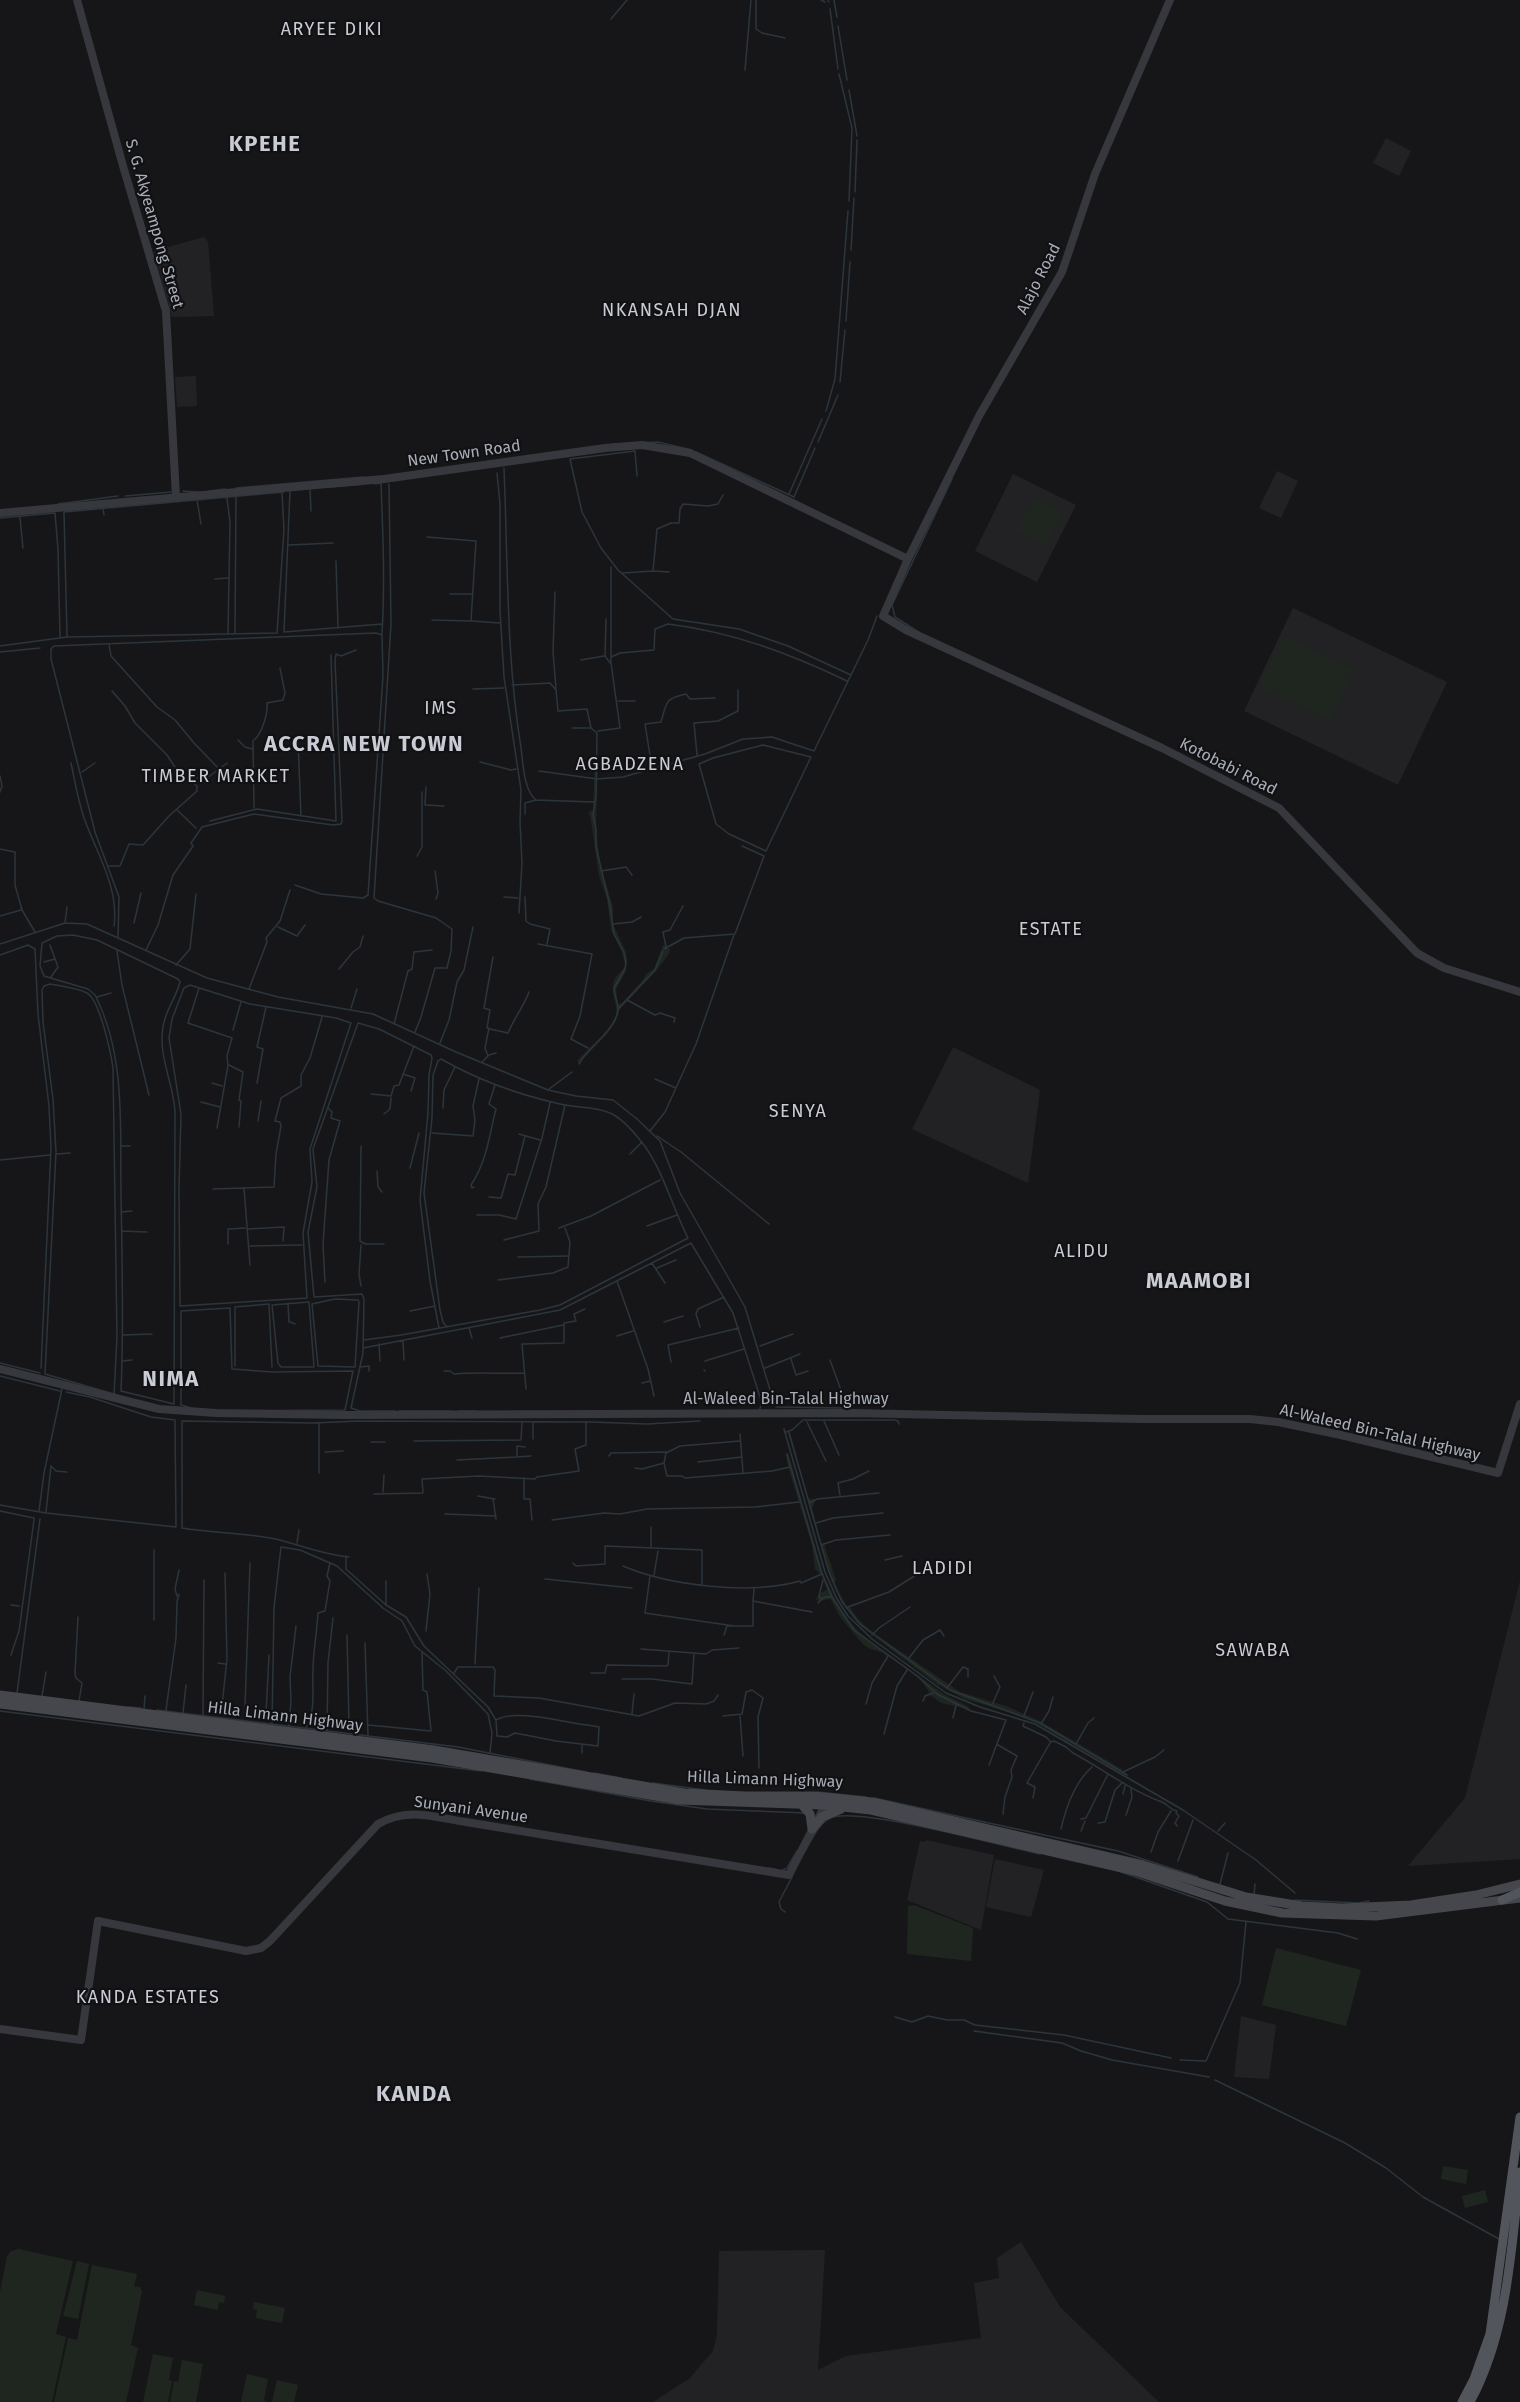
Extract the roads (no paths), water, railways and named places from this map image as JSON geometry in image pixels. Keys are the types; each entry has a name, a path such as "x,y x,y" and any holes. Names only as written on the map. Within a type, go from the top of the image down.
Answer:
{"main road":[{"name":"Hilla Limann Highway","path":"0,1695 434,1749 684,1793 837,1798 872,1802 1143,1865 1239,1896 1302,1906 1342,1908 1411,1905 1476,1895 1520,1884"},
{"name":"Hilla Limann Highway","path":"0,1704 432,1758 679,1800 824,1805 891,1814 1135,1871 1225,1901 1262,1910 1302,1914 1376,1916 1520,1898"},
{"path":"802,1805 810,1814 812,1829"},
{"path":"812,1829 822,1817 845,1807"},
{"path":"1502,1900 1520,1892"},
{"path":"1462,2402 1474,2379 1491,2334 1520,2118"},
{"path":"1470,2402 1486,2371 1497,2336 1520,2172"}],"street":[{"name":"S. G. Akyeampong Street","path":"77,0 166,311 176,497"},
{"name":"Alajo Road","path":"883,616 908,559 984,408 1062,272 1095,174 1170,0"},
{"name":"New Town Road","path":"0,513 384,479 605,448 653,446 690,453 908,559"},
{"name":"Kotobabi Road","path":"883,616 906,630 1162,748 1279,808 1417,954 1444,968 1520,992"},
{"name":"Al-Waleed Bin-Talal Highway","path":"0,1369 159,1409 182,1412 345,1415 784,1413 1250,1419 1278,1422 1341,1435 1498,1473 1520,1404"},
{"path":"812,1829 826,1802 837,1798"},
{"name":"Sunyani Avenue","path":"0,2029 81,2040 98,1921 254,1951 270,1941 378,1824 399,1814 466,1822 789,1875 812,1829"}],"waterway":[{"path":"611,19 627,0"},
{"path":"745,70 751,0"},
{"path":"756,0 756,29 762,33 785,38"},
{"path":"821,0 825,2"},
{"path":"834,0 837,17"},
{"path":"830,9 838,69"},
{"path":"838,26 847,80"},
{"path":"839,74 852,128 849,201"},
{"path":"849,90 857,136"},
{"path":"855,192 857,140"},
{"path":"851,250 854,198"},
{"path":"826,411 835,379 848,211"},
{"path":"846,321 850,262"},
{"path":"840,382 845,330"},
{"path":"818,442 838,395"},
{"path":"789,494 822,419"},
{"path":"614,444 658,442 692,450"},
{"path":"696,452 794,497 815,448"},
{"path":"637,476 635,451 570,459 582,512 601,548 618,570 673,619 739,629 788,646 851,675"},
{"path":"504,468 508,608 516,713 525,776 529,790 536,800"},
{"path":"497,473 500,504 500,611 504,677 521,790 522,863 519,913"},
{"path":"236,488 363,477"},
{"path":"920,633 895,617 892,605 952,479"},
{"path":"375,484 381,483 384,578 382,634"},
{"path":"330,487 365,484"},
{"path":"389,484 391,624 374,898 436,918 452,929 451,951 447,968 435,968 415,1032"},
{"path":"209,491 225,489"},
{"path":"310,489 311,511"},
{"path":"183,491 198,492"},
{"path":"290,491 284,632 382,624"},
{"path":"125,496 171,492"},
{"path":"67,637 64,512 284,492"},
{"path":"0,646 67,637 277,633 284,530 282,493"},
{"path":"623,573 653,571 657,529 671,523 679,523 680,509 683,504 708,506 718,504 723,495"},
{"path":"58,504 118,496"},
{"path":"235,633 236,497"},
{"path":"227,498 230,522 228,633"},
{"path":"197,500 201,524"},
{"path":"103,508 104,515"},
{"path":"0,518 55,513 60,637"},
{"path":"20,517 23,548"},
{"path":"427,537 476,541 471,621 432,620"},
{"path":"289,545 333,543"},
{"path":"336,561 338,628"},
{"path":"598,731 620,728 611,663 611,567"},
{"path":"653,571 669,572"},
{"path":"215,579 228,578"},
{"path":"555,592 553,652 556,689"},
{"path":"450,594 473,594"},
{"path":"539,771 597,779 623,777 705,754 743,739 772,737 814,751 868,640 877,616"},
{"path":"606,619 605,656 611,664"},
{"path":"472,621 500,623"},
{"path":"611,657 620,653 654,650 655,629 668,624 715,632 760,645 804,661 847,681"},
{"path":"118,937 119,897 95,832 51,659 51,649 54,646 376,633 382,635 383,676 368,895 363,898 321,894 295,885"},
{"path":"109,644 111,656 157,707 175,720 219,769"},
{"path":"0,652 40,648"},
{"path":"146,950 158,925 173,875 193,846 191,843 202,827 254,814 333,825 341,824 335,661 336,654 341,656 356,650"},
{"path":"210,821 257,809 336,821 331,655"},
{"path":"581,660 604,656"},
{"path":"254,808 253,741 264,724 267,703 283,700 285,693 280,668"},
{"path":"512,685 550,683 556,690 558,711 587,709 591,728 597,733 596,796 593,815 596,847 614,934 624,953 626,963 614,988 618,1008 616,1019 579,1064"},
{"path":"473,689 504,688"},
{"path":"697,755 694,723 718,721 738,711 738,690"},
{"path":"109,866 120,866 129,844 143,845 169,816 197,791 197,786 177,770 167,755 135,723 125,706 112,691"},
{"path":"652,768 645,724 661,722 668,702 674,698 686,694 690,699 715,698"},
{"path":"618,701 635,701"},
{"path":"572,728 591,728"},
{"path":"238,740 245,747 252,749"},
{"path":"298,740 301,816"},
{"path":"763,745 811,757 766,851 729,834 716,824 699,764 763,745"},
{"path":"480,762 511,770 516,769"},
{"path":"71,763 84,818 110,884 115,912 114,926"},
{"path":"82,772 95,763"},
{"path":"195,778 207,778 227,763"},
{"path":"0,776 2,786 0,792"},
{"path":"426,787 425,805 444,806"},
{"path":"417,856 422,847 422,792"},
{"path":"525,814 525,803 536,800 594,802"},
{"path":"177,810 196,828"},
{"path":"664,949 684,938 735,934 764,856 742,846"},
{"path":"0,849 15,852 15,885 22,910 35,932"},
{"path":"601,871 626,867 632,875"},
{"path":"435,871 438,893 436,899"},
{"path":"249,989 267,942 266,938 280,921 290,890"},
{"path":"134,923 141,893"},
{"path":"176,965 190,949 196,894"},
{"path":"504,897 518,898"},
{"path":"525,897 526,921 550,929 547,944"},
{"path":"666,947 663,932 670,930 683,906"},
{"path":"65,923 67,907"},
{"path":"0,916 21,910"},
{"path":"613,924 632,922 641,917"},
{"path":"0,944 65,923 87,924 207,978 278,997 373,1014 548,1090 613,1100 660,1141 680,1193 745,1307 774,1403"},
{"path":"278,927 297,936 305,925"},
{"path":"440,1043 449,1020 457,982 464,970 473,927"},
{"path":"73,935 97,940 180,982 166,1015 162,1038 175,1111 174,1404 121,1391 123,1317 121,1118 117,1067 105,1018 95,995 88,989 44,976 40,966 42,943 57,936 73,935"},
{"path":"650,1131 665,1112 696,1044 734,935"},
{"path":"339,969 360,947 363,936"},
{"path":"538,944 592,954 580,1016 571,1039 588,1048"},
{"path":"0,955 28,945 35,949 38,1014 49,1106 51,1148 41,1368"},
{"path":"50,945 58,967 51,977"},
{"path":"394,1024 408,971 412,969 414,952 432,950"},
{"path":"117,951 122,985 149,1095"},
{"path":"619,1008 655,970 663,951"},
{"path":"488,1056 485,1048 490,1010 484,1008 493,957"},
{"path":"44,962 55,959"},
{"path":"50,984 79,990 92,998 104,1028 113,1068 117,1338 114,1394 45,1374 56,1152 53,1099 43,1022 42,990 44,986 50,984"},
{"path":"190,985 250,1004 336,1018 351,1023 310,1149 312,1182 303,1233 307,1298 180,1306 181,1114 169,1038 172,1019 184,988 190,985"},
{"path":"199,988 188,1023 232,1038 227,1056 228,1065 217,1128"},
{"path":"351,1008 357,989"},
{"path":"490,1029 508,1033 529,992"},
{"path":"97,997 111,993"},
{"path":"627,1000 655,1015 660,1013 675,1018 674,1022"},
{"path":"233,1030 241,1002"},
{"path":"257,1083 263,1049 257,1047 266,1007"},
{"path":"213,1189 274,1187 281,1126 280,1122 275,1121 281,1098 301,1086 301,1075 310,1058 322,1017"},
{"path":"395,1411 360,1411 351,1408 363,1353 364,1299 362,1294 314,1297 308,1232 317,1187 313,1149 358,1023 379,1029 431,1055 432,1058 420,1200 430,1281 439,1328"},
{"path":"371,1094 391,1096 394,1086 399,1085 414,1046"},
{"path":"482,1062 489,1055 496,1053"},
{"path":"364,1340 401,1335 540,1310 560,1305 688,1238 655,1162 648,1150 623,1121 604,1111 560,1104 530,1096 484,1080 441,1059 438,1061 433,1075 432,1118 424,1193 440,1310 443,1322 447,1327"},
{"path":"229,1065 243,1072 239,1100 241,1101 239,1127"},
{"path":"443,1108 444,1090 455,1067"},
{"path":"549,1089 572,1072"},
{"path":"403,1074 415,1078 411,1091"},
{"path":"432,1133 473,1136 475,1120 473,1106 479,1079"},
{"path":"655,1079 676,1088"},
{"path":"212,1083 222,1086"},
{"path":"474,1187 472,1188 471,1185 484,1158 496,1109 489,1104 495,1085"},
{"path":"384,1114 390,1109 391,1098"},
{"path":"258,1121 261,1101"},
{"path":"201,1102 220,1107"},
{"path":"477,1215 499,1215 516,1219 542,1138 550,1103"},
{"path":"504,1240 539,1231 538,1204 546,1187 565,1105"},
{"path":"325,1282 323,1244 329,1160 340,1121 331,1118 332,1112 328,1108"},
{"path":"410,1168 419,1133"},
{"path":"519,1134 540,1140"},
{"path":"489,1197 501,1198 508,1174 515,1175 525,1136"},
{"path":"657,1136 681,1152 769,1224"},
{"path":"630,1154 642,1142"},
{"path":"121,1146 130,1146"},
{"path":"361,1146 360,1241 365,1244 384,1244"},
{"path":"57,1154 70,1153"},
{"path":"0,1160 50,1155"},
{"path":"377,1171 378,1187 382,1192"},
{"path":"559,1228 591,1216 660,1180"},
{"path":"244,1188 250,1265"},
{"path":"121,1212 132,1211"},
{"path":"647,1226 677,1215"},
{"path":"248,1229 284,1227 283,1241"},
{"path":"228,1244 228,1229 245,1228"},
{"path":"498,1280 553,1273 568,1267 570,1242 565,1228"},
{"path":"122,1231 147,1232"},
{"path":"363,1348 560,1310 691,1243 733,1313 762,1403 759,1411"},
{"path":"250,1246 302,1245"},
{"path":"361,1245 359,1274 361,1286"},
{"path":"518,1257 568,1256"},
{"path":"657,1268 676,1260"},
{"path":"652,1263 665,1283"},
{"path":"617,1281 648,1369 654,1396"},
{"path":"700,1327 696,1314 698,1309 724,1297"},
{"path":"335,1299 358,1300 359,1302 355,1367 318,1366 312,1304 335,1299"},
{"path":"309,1302 314,1367 281,1367 278,1363 272,1305 309,1302"},
{"path":"288,1303 289,1322"},
{"path":"235,1366 235,1307 269,1304 272,1367"},
{"path":"410,1311 435,1306"},
{"path":"230,1308 232,1369 272,1372 353,1371 345,1410 202,1411 181,1405 181,1311 230,1308"},
{"path":"526,1389 522,1344 564,1343 564,1323 576,1321 574,1314 585,1309"},
{"path":"664,1322 683,1316"},
{"path":"290,1322 295,1324"},
{"path":"500,1338 563,1325"},
{"path":"469,1328 472,1338"},
{"path":"671,1362 668,1345 739,1328"},
{"path":"617,1336 633,1331"},
{"path":"123,1335 152,1334"},
{"path":"760,1346 793,1334"},
{"path":"403,1340 404,1360"},
{"path":"379,1344 380,1361"},
{"path":"705,1361 744,1349"},
{"path":"765,1368 800,1354"},
{"path":"791,1359 796,1375 808,1371"},
{"path":"122,1361 132,1360"},
{"path":"776,1407 843,1408 842,1393 830,1360"},
{"path":"0,1363 40,1373"},
{"path":"360,1367 369,1366 369,1371"},
{"path":"444,1371 454,1374 524,1373"},
{"path":"0,1376 60,1391"},
{"path":"642,1383 650,1381"},
{"path":"39,1511 44,1473 62,1389"},
{"path":"0,1505 46,1513 176,1527 175,1420 151,1417 90,1397 66,1392"},
{"path":"399,1411 452,1411"},
{"path":"459,1411 476,1411"},
{"path":"786,1432 792,1430 803,1420 895,1420 899,1424"},
{"path":"349,1557 253,1535 182,1528 182,1421 647,1424 700,1421"},
{"path":"824,1421 839,1455"},
{"path":"533,1422 533,1439"},
{"path":"807,1422 826,1461"},
{"path":"319,1423 319,1473"},
{"path":"414,1441 521,1440 522,1423"},
{"path":"374,1494 423,1493 422,1479 479,1476 535,1479 579,1471 575,1449 586,1445 586,1423"},
{"path":"784,1429 825,1572 837,1599 848,1616 872,1639 946,1693 980,1707 1035,1724 1183,1810 1256,1860 1295,1893"},
{"path":"789,1433 829,1572 842,1602 860,1624 950,1690 1040,1723 1127,1775"},
{"path":"740,1434 743,1472"},
{"path":"635,1468 642,1469 664,1463 666,1453 680,1446 740,1441"},
{"path":"371,1442 385,1442"},
{"path":"457,1460 517,1457 517,1446 525,1447"},
{"path":"325,1452 343,1451"},
{"path":"609,1456 611,1453 667,1452"},
{"path":"787,1454 821,1571 832,1597 854,1630 920,1678 937,1694 971,1711 1006,1720 989,1765"},
{"path":"517,1457 531,1456"},
{"path":"698,1462 742,1457"},
{"path":"664,1463 667,1476 685,1478 772,1471 790,1467"},
{"path":"46,1512 51,1466 56,1471 67,1472"},
{"path":"840,1495 838,1483 869,1471"},
{"path":"383,1492 384,1475"},
{"path":"524,1478 524,1499 530,1499 532,1520"},
{"path":"809,1503 817,1499 879,1493"},
{"path":"478,1496 495,1499"},
{"path":"493,1499 496,1519"},
{"path":"552,1520 604,1513 620,1514 647,1509 755,1507 799,1502"},
{"path":"0,1511 34,1518 19,1631 11,1655"},
{"path":"816,1523 833,1518 883,1513"},
{"path":"445,1514 496,1516"},
{"path":"17,1693 40,1519"},
{"path":"651,1527 651,1547"},
{"path":"297,1543 299,1530"},
{"path":"821,1545 836,1540 890,1535"},
{"path":"573,1563 576,1566 605,1564 605,1546 702,1550 702,1584"},
{"path":"272,1724 274,1608 281,1547 300,1550 337,1566 383,1608 402,1621 415,1646 446,1671 488,1714 492,1733 490,1753"},
{"path":"154,1550 154,1620"},
{"path":"654,1575 658,1551"},
{"path":"346,1556 346,1569 386,1605 406,1617 424,1646 488,1707 496,1720 497,1736 507,1737 515,1733 598,1746 599,1727 515,1715 496,1720"},
{"path":"885,1560 902,1556"},
{"path":"245,1706 250,1563"},
{"path":"306,1728 312,1708 318,1613 325,1611 330,1581 327,1576 330,1563"},
{"path":"623,1566 664,1579 735,1588 780,1585 800,1581 801,1583 822,1574"},
{"path":"848,1607 889,1592 927,1568"},
{"path":"177,1596 175,1589 179,1570"},
{"path":"222,1706 227,1659 225,1573"},
{"path":"426,1631 430,1594 427,1574"},
{"path":"650,1576 645,1613 734,1626"},
{"path":"545,1579 632,1588"},
{"path":"203,1715 204,1580"},
{"path":"821,1599 819,1596 823,1580"},
{"path":"386,1581 386,1604"},
{"path":"475,1664 479,1588"},
{"path":"754,1589 753,1601 812,1612"},
{"path":"166,1710 176,1638 179,1594"},
{"path":"818,1603 824,1597 831,1597"},
{"path":"724,1635 727,1626 753,1626 753,1602"},
{"path":"11,1605 19,1606"},
{"path":"872,1635 910,1607"},
{"path":"78,1617 75,1673 76,1678 82,1683 79,1701"},
{"path":"327,1730 328,1663 333,1618"},
{"path":"289,1726 290,1677 296,1626"},
{"path":"909,1658 923,1640 940,1630 944,1636"},
{"path":"347,1635 349,1723"},
{"path":"365,1643 368,1735"},
{"path":"641,1649 706,1654 712,1650 739,1648"},
{"path":"368,1725 431,1731 427,1692 423,1690 422,1652"},
{"path":"591,1673 605,1673 607,1665 666,1666 669,1652"},
{"path":"622,1679 652,1679 692,1684 694,1654"},
{"path":"266,1714 269,1655"},
{"path":"866,1704 872,1683 888,1656"},
{"path":"218,1663 225,1664"},
{"path":"454,1673 458,1667 493,1667 495,1670 494,1696 539,1698 639,1716 675,1703 706,1704 714,1701 718,1695"},
{"path":"947,1688 963,1667 968,1669 968,1677"},
{"path":"884,1734 897,1686 907,1670"},
{"path":"42,1696 46,1672"},
{"path":"992,1705 1000,1687 994,1676"},
{"path":"183,1713 186,1685"},
{"path":"723,1716 742,1714 746,1692 752,1690 763,1698 758,1717 759,1768"},
{"path":"1024,1716 1033,1692"},
{"path":"923,1701 925,1696 933,1693"},
{"path":"632,1714 634,1694"},
{"path":"144,1709 145,1696"},
{"path":"1041,1724 1049,1711 1053,1697"},
{"path":"953,1718 956,1705"},
{"path":"128,1707 141,1708"},
{"path":"157,1710 458,1747 586,1772"},
{"path":"0,1711 481,1771"},
{"path":"740,1716 743,1756"},
{"path":"1076,1744 1088,1723 1094,1718"},
{"path":"1024,1723 1023,1726 1046,1737 1051,1742 1054,1741 1066,1747 1128,1786 1177,1811 1179,1816 1175,1823 1177,1826"},
{"path":"1033,1798 1035,1787 1027,1783 1050,1743"},
{"path":"582,1745 582,1753"},
{"path":"998,1745 1017,1756 1011,1770 1012,1777 1005,1797 1003,1814"},
{"path":"1123,1772 1155,1757 1164,1750"},
{"path":"1061,1829 1072,1795 1092,1767"},
{"path":"594,1773 621,1778"},
{"path":"1081,1819 1086,1818 1108,1774"},
{"path":"530,1779 707,1809 805,1813"},
{"path":"653,1783 705,1790"},
{"path":"1098,1823 1105,1822 1115,1790 1122,1783"},
{"path":"1123,1794 1125,1786"},
{"path":"1126,1815 1132,1797 1131,1788"},
{"path":"817,1792 866,1797"},
{"path":"874,1798 1118,1851 1198,1877"},
{"path":"1151,1852 1158,1832 1171,1811"},
{"path":"805,1851 826,1821 830,1818 845,1816 899,1822 1040,1854"},
{"path":"1178,1861 1193,1820"},
{"path":"1081,1831 1085,1821"},
{"path":"1218,1831 1225,1823"},
{"path":"783,1870 787,1868 797,1851"},
{"path":"1220,1884 1228,1853"},
{"path":"769,1868 775,1869"},
{"path":"1121,1872 1207,1902 1228,1919 1338,1933 1357,1939"},
{"path":"785,1912 781,1909 779,1902 792,1877"},
{"path":"1254,1895 1255,1884"},
{"path":"1295,1900 1359,1903 1369,1901"},
{"path":"1180,2060 1206,2061 1240,1983 1246,1922"},
{"path":"895,2017 912,2022 928,2016 947,2020 964,2020 975,2025 1064,2035 1171,2058"},
{"path":"974,2031 1062,2043 1112,2060 1209,2077"},
{"path":"1215,2080 1345,2143 1386,2168 1423,2197 1499,2239"}],"district":[{"name":"ARYEE DIKI","path":"332,30"},
{"name":"KPEHE","path":"265,145"},
{"name":"NKANSAH DJAN","path":"672,311"},
{"name":"IMS","path":"441,709"},
{"name":"ACCRA NEW TOWN","path":"364,745"},
{"name":"AGBADZENA","path":"630,765"},
{"name":"TIMBER MARKET","path":"216,777"},
{"name":"ESTATE","path":"1051,930"},
{"name":"SENYA","path":"798,1112"},
{"name":"ALIDU","path":"1082,1252"},
{"name":"MAAMOBI","path":"1199,1282"},
{"name":"NIMA","path":"171,1380"},
{"name":"LADIDI","path":"943,1569"},
{"name":"SAWABA","path":"1253,1651"},
{"name":"KANDA ESTATES","path":"148,1998"},
{"name":"KANDA","path":"414,2095"}]}
